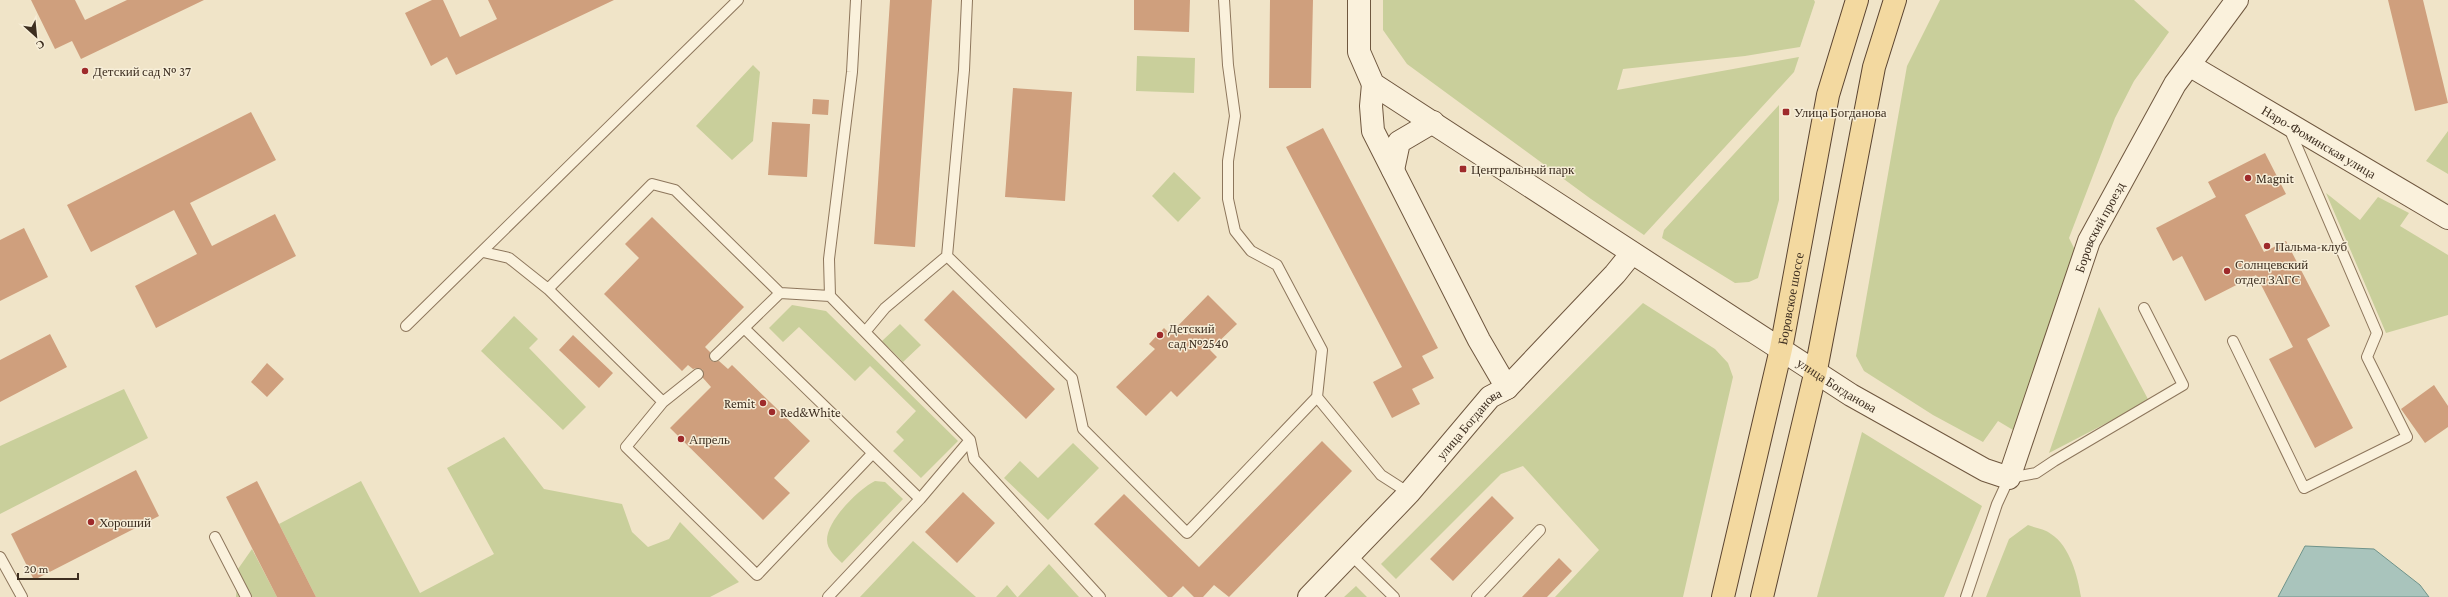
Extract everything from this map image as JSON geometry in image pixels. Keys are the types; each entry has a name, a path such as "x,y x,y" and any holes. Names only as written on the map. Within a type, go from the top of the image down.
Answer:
{"main road":[{"name":"Боровское шоссе","path":"1723,597 1781,349 1828,95 1857,0"},
{"path":"1762,597 1816,370 1874,67 1895,0"}],"street":[{"path":"1359,0 1359,52 1373,84 1371,106 1373,131 1479,340 1507,388"},
{"name":"Боровский проезд","path":"2009,478 2090,241 2175,84 2237,0"},
{"name":"Наро-Фоминская улица","path":"2189,65 2448,218"},
{"name":"улица Богданова","path":"1373,84 1632,253 1816,370 1851,395 1979,466 2009,478"},
{"path":"1392,170 1399,142 1433,122"},
{"name":"улица Богданова","path":"1308,597 1409,493 1490,397 1507,388 1615,274 1632,253"}],"lane":[{"path":"406,326 738,0"},
{"path":"830,296 829,259 852,72 856,0"},
{"path":"865,332 885,308 947,256 964,70 967,0"},
{"path":"947,256 1072,378 1083,429 1187,533 1317,397 1322,350 1277,266 1251,251 1234,231 1228,199 1228,161 1235,116 1228,65 1224,0"},
{"path":"2233,341 2304,488 2407,437 2367,357 2377,333 2286,121"},
{"path":"548,288 652,184 675,190 780,292 830,296 970,440 974,459 1100,597"},
{"path":"482,252 509,258 548,288 663,402"},
{"path":"715,356 780,292"},
{"path":"1966,597 1997,504 2009,478 2043,470 2054,461 2183,385 2144,308"},
{"path":"744,328 920,499"},
{"path":"698,374 663,402 626,447 757,575 872,454"},
{"path":"1317,397 1381,475 1409,493"},
{"path":"828,597 920,499 970,440"},
{"path":"1477,597 1540,530"},
{"path":"215,537 246,597"},
{"path":"1350,554 1394,597"},
{"path":"0,557 22,597"}],"green space":[{"path":"1383,0 1814,0 1815,2 1800,47 1745,56 1623,69 1617,90 1799,57 1794,72 1644,235 1591,199 1407,64 1383,30"},
{"path":"1940,0 2134,0 2169,32 2134,81 2115,118 2069,238 2077,254 2013,430 1998,421 1983,442 1933,415 1864,371 1856,356 1907,66"},
{"path":"1137,56 1195,58 1194,93 1136,91"},
{"path":"753,65 760,72 753,141 732,160 696,126"},
{"path":"1779,105 1779,200 1758,278 1749,282 1735,283 1662,238 1664,230"},
{"path":"2448,131 2448,174 2426,161"},
{"path":"1174,172 1201,198 1178,222 1152,196"},
{"path":"2326,193 2360,220 2378,197 2409,213 2400,226 2448,255 2448,315 2386,333"},
{"path":"1643,303 1715,349 1728,363 1733,377 1683,597 1555,597 1599,550 1523,466 1501,474 1396,579 1381,564"},
{"path":"792,305 826,311 958,441 921,478 893,451 904,440 896,432 916,411 870,366 855,381 799,327 783,342 769,328"},
{"path":"2099,307 2149,401 2049,453"},
{"path":"514,316 538,339 529,348 586,407 563,430 481,351"},
{"path":"900,324 921,345 903,362 882,341"},
{"path":"124,389 148,438 0,514 0,446"},
{"path":"1862,432 1982,506 1944,597 1817,597"},
{"path":"504,437 544,489 622,504 632,532 648,547 669,539 680,522 739,582 710,597 316,597 279,524 361,481 420,593 494,554 447,468"},
{"path":"1073,443 1099,468 1048,520 1004,478 1020,461 1038,478"},
{"path":"875,481 885,482 903,499 842,563 828,547 828,532 832,523 845,506 868,485"},
{"path":"2028,525 2049,532 2058,539 2072,562 2078,580 2081,597 1986,597 2009,539"},
{"path":"913,541 976,597 860,597"},
{"path":"252,549 277,597 236,597 238,569"},
{"path":"1049,564 1079,597 1018,597"},
{"path":"1007,585 1017,597 996,597"},
{"path":"1356,586 1367,597 1344,597"}],"water":[{"path":"2305,546 2374,549 2420,585 2429,597 2278,597"}],"building":[{"path":"31,0 75,0 85,20 127,0 204,0 81,59 72,41 55,49"},
{"path":"432,0 443,0 460,37 497,19 488,0 614,0 456,75 447,57 431,66 405,13"},
{"path":"890,0 932,0 915,247 874,244"},
{"path":"1134,0 1190,0 1189,32 1134,30"},
{"path":"1270,0 1313,0 1311,88 1269,88"},
{"path":"2388,0 2423,0 2448,103 2415,111"},
{"path":"1013,88 1072,92 1065,201 1005,197"},
{"path":"813,99 829,100 828,115 812,114"},
{"path":"251,112 276,160 190,203 212,246 275,214 296,256 156,328 135,286 197,254 174,210 91,252 67,205"},
{"path":"772,122 810,124 807,177 768,175"},
{"path":"1323,128 1438,348 1422,356 1434,378 1412,389 1420,404 1392,418 1373,382 1402,367 1286,147"},
{"path":"2265,153 2286,194 2245,215 2264,252 2286,241 2330,326 2307,339 2353,428 2315,448 2269,359 2293,347 2256,275 2205,301 2182,256 2173,261 2156,228 2216,197 2208,182"},
{"path":"652,217 744,307 705,347 710,352 710,360 714,362 719,361 728,369 732,365 810,441 774,478 790,493 763,520 670,428 711,387 703,378 703,370 697,368 693,369 688,365 682,371 604,294 639,258 625,244"},
{"path":"24,228 48,277 0,301 0,240"},
{"path":"953,290 1055,389 1026,419 924,320"},
{"path":"1208,295 1237,324 1210,350 1217,357 1177,397 1171,391 1146,416 1116,387 1155,349 1149,344 1164,328 1170,334"},
{"path":"50,334 67,367 0,402 0,360"},
{"path":"573,335 613,373 599,388 559,350"},
{"path":"267,363 284,379 267,397 251,382"},
{"path":"2434,385 2448,406 2448,427 2425,443 2401,409"},
{"path":"1322,441 1352,471 1229,597 1214,585 1203,597 1194,597 1183,586 1172,597 1168,597 1094,524 1124,494 1199,567"},
{"name":"Хороший","path":"136,470 159,516 34,580 11,534"},
{"path":"257,481 316,597 277,597 226,497"},
{"path":"963,492 995,523 957,563 925,532"},
{"path":"1492,496 1514,518 1453,581 1430,559"},
{"path":"1559,558 1572,571 1547,597 1522,597"}],"place":[{"name":"Детский сад № 37","path":"85,71"},
{"name":"Улица Богданова","path":"1786,112"},
{"name":"Центральный парк","path":"1463,169"},
{"name":"Magnit","path":"2248,178"},
{"name":"Пальма-клуб","path":"2267,246"},
{"name":"Солнцевский отдел ЗАГС","path":"2227,271"},
{"name":"Детский сад №2540","path":"1160,335"},
{"name":"Remit","path":"763,403"},
{"name":"Red&White","path":"772,412"},
{"name":"Апрель","path":"681,439"},
{"name":"Хороший","path":"91,522"}]}
